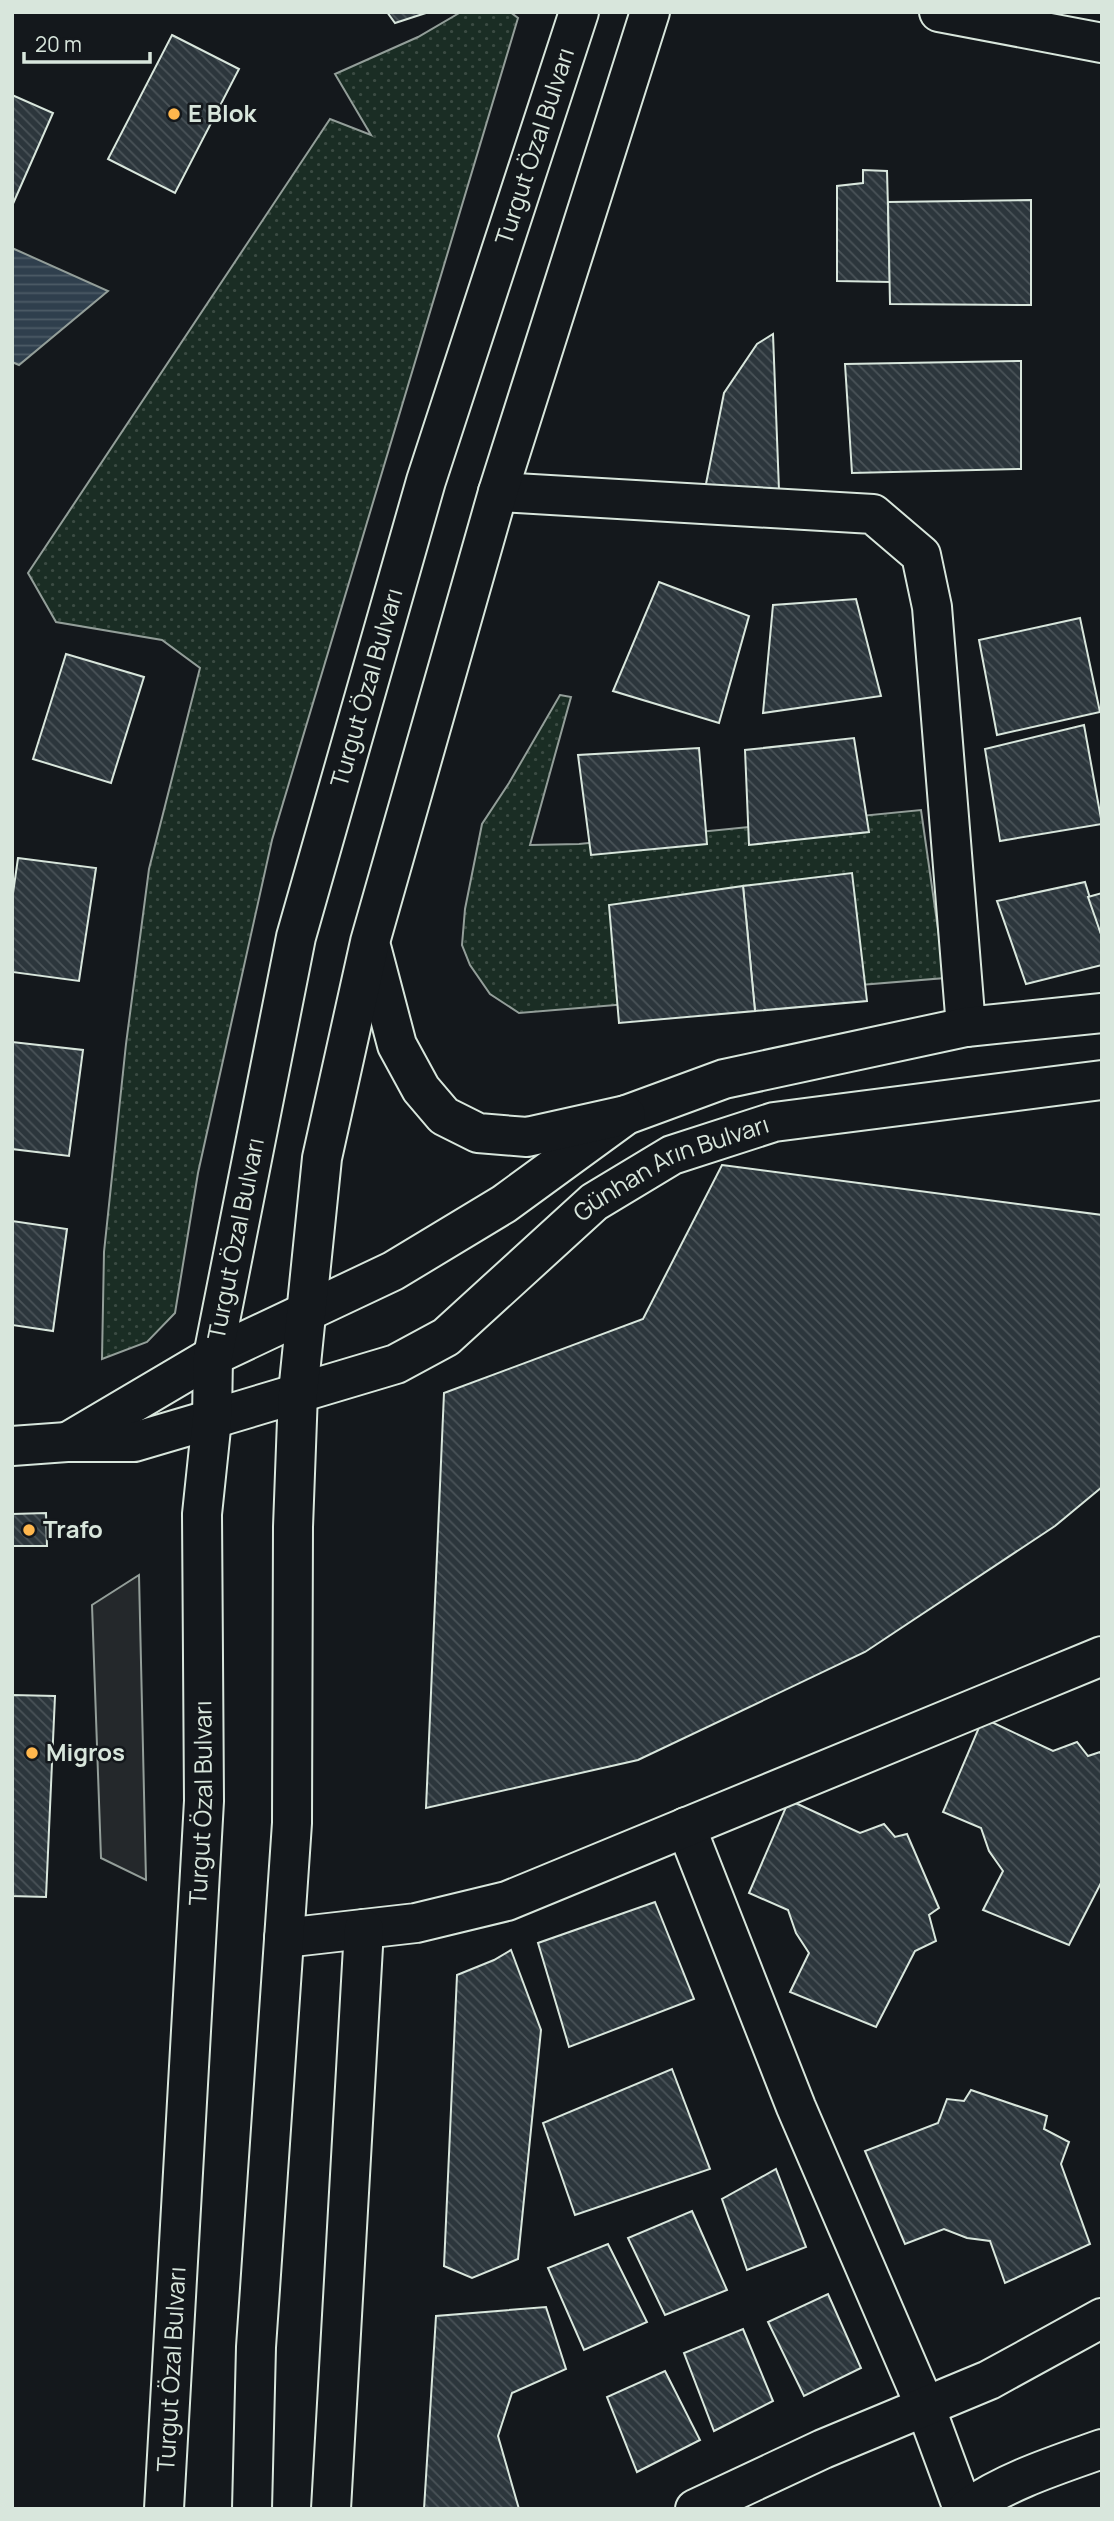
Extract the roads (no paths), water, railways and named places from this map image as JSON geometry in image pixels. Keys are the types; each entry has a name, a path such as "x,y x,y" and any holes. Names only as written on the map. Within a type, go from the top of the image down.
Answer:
{"main road":[{"name":"Turgut Özal Bulvarı","path":"164,2509 204,1801 202,1514 212,1419 213,1356 296,937 426,481 579,12"},
{"path":"252,2509 256,2347 292,1823 293,1527 298,1393 322,1158 370,942 498,492 650,12"},
{"path":"939,12 1102,43"},
{"path":"498,492 873,514 921,555 932,607 966,1027"},
{"path":"370,942 397,1045 421,1089 444,1116 478,1133 527,1137 626,1115 724,1079 966,1027 1102,1013"},
{"name":"Günhan Arın Bulvarı","path":"12,1447 67,1442 134,1441 396,1364 446,1337 593,1202 672,1155 774,1122 1102,1080"},
{"path":"67,1442 213,1356 393,1271 504,1204 626,1115"},
{"path":"284,1938 416,1923 507,1900 1102,1656"},
{"path":"686,1827 796,2107 925,2406 965,2509 983,2497 1102,2449"},
{"path":"331,2509 364,1928"},
{"path":"695,2509 823,2449 989,2380 1102,2318"}],"water":[{"path":"12,248 108,291 19,365 12,362"}],"place":[{"name":"E Blok","path":"174,114"},
{"name":"Trafo","path":"29,1530"},
{"name":"Migros","path":"32,1753"}]}
